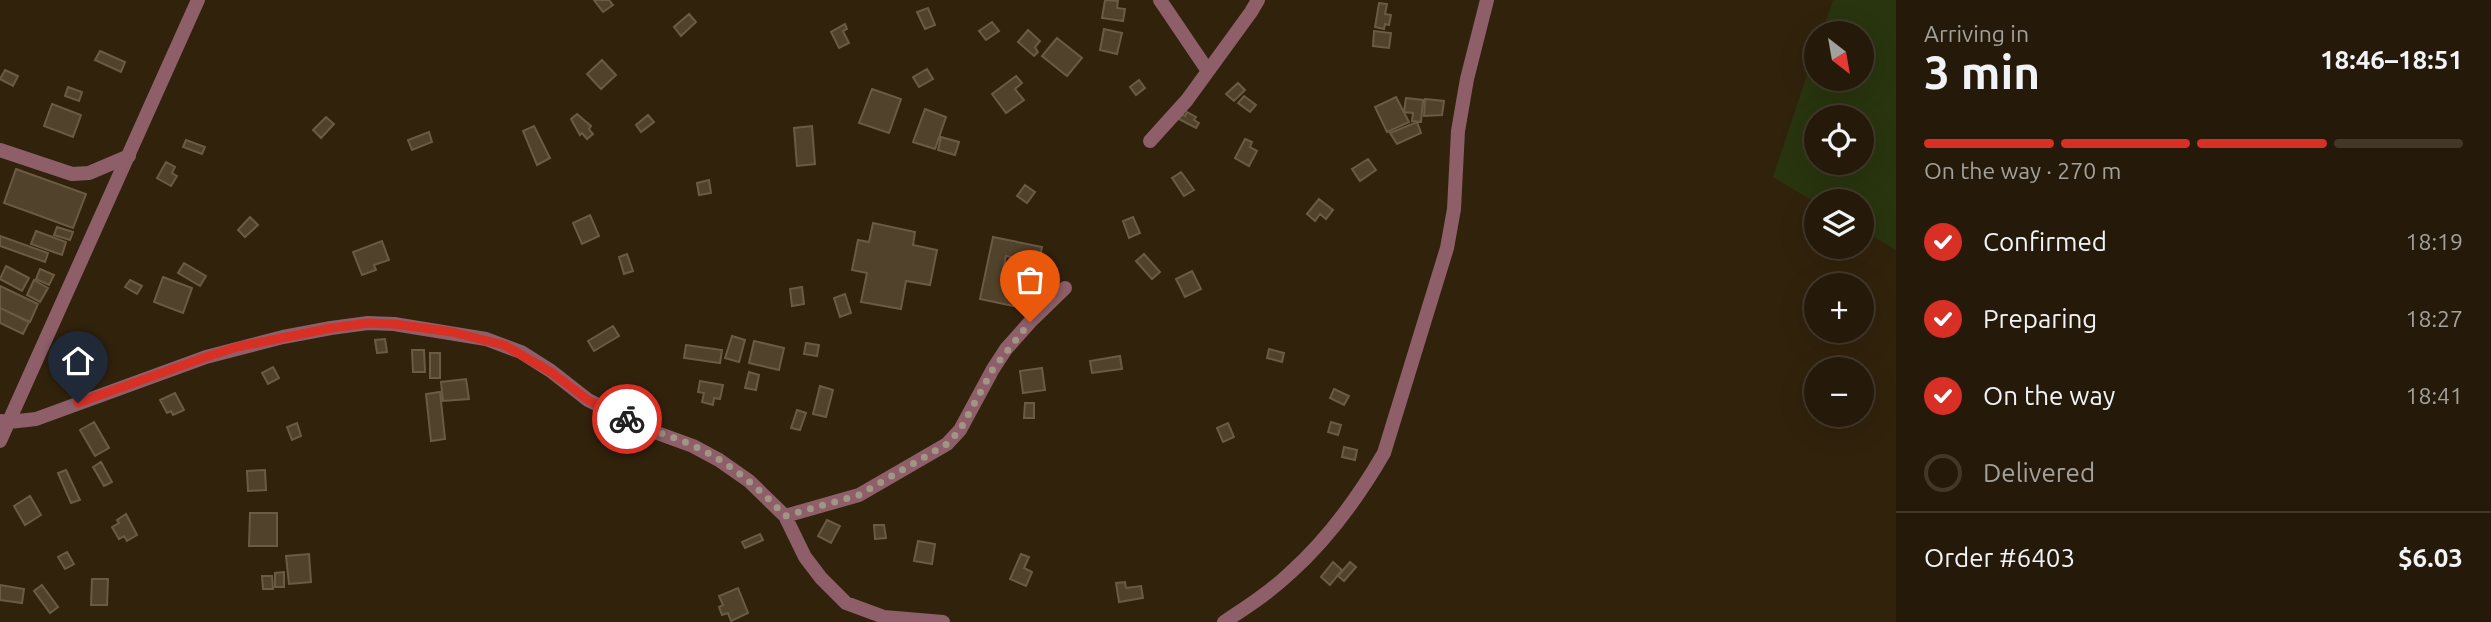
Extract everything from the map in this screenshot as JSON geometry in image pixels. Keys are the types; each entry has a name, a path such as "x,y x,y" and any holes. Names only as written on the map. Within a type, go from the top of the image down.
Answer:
{"street":[{"path":"0,442 5,422 129,156 198,0"},
{"path":"1160,0 1208,71"},
{"path":"1150,141 1187,100 1258,0"},
{"path":"1224,622 1290,574 1309,554 1345,511 1384,453 1447,248 1454,209 1460,118 1487,0"},
{"path":"0,150 72,174 89,173 129,156"},
{"path":"785,516 859,495 947,444 960,430 1006,349 1065,288"},
{"path":"5,422 36,419 206,357 272,339 368,323 424,327 486,339 521,352 588,400 649,430 693,446 749,481 785,516 805,556 821,579 846,603 884,617 943,622"}],"green space":[{"path":"1833,0 1896,0 1896,250 1874,237 1874,189 1804,189 1804,196 1773,177 1804,84 1804,91 1874,91 1874,21 1826,21"}],"building":[{"path":"594,0 609,0 613,5 603,12"},
{"path":"1105,0 1118,1 1117,8 1125,9 1123,21 1102,18"},
{"path":"1379,3 1387,4 1385,14 1391,15 1389,25 1385,24 1384,29 1375,27"},
{"path":"928,8 935,25 925,29 917,12"},
{"path":"689,14 696,22 681,36 674,27"},
{"path":"992,22 999,31 986,40 979,31"},
{"path":"845,24 847,29 843,31 849,43 839,48 831,32"},
{"path":"1104,29 1122,33 1117,54 1100,50"},
{"path":"1028,30 1040,41 1035,47 1038,52 1034,56 1018,42"},
{"path":"1374,31 1391,33 1389,48 1373,46"},
{"path":"1057,38 1082,58 1067,76 1042,56"},
{"path":"100,51 125,62 121,72 95,60"},
{"path":"602,60 616,75 601,89 587,74"},
{"path":"927,69 933,79 919,87 913,77"},
{"path":"5,70 18,76 13,86 0,79"},
{"path":"1016,76 1022,83 1015,89 1024,100 1006,113 992,94"},
{"path":"1139,80 1145,88 1136,95 1130,87"},
{"path":"1238,83 1245,90 1234,101 1226,94"},
{"path":"68,87 82,92 79,101 65,96"},
{"path":"872,89 901,99 889,133 859,123"},
{"path":"1244,96 1256,105 1250,112 1238,103"},
{"path":"1396,97 1409,122 1387,132 1375,107"},
{"path":"1406,98 1423,100 1421,122 1412,121 1413,113 1404,112"},
{"path":"1425,99 1444,101 1442,115 1424,116"},
{"path":"52,104 81,115 73,137 44,126"},
{"path":"925,109 946,117 935,149 913,142"},
{"path":"1187,112 1196,117 1194,120 1199,123 1196,128 1179,119"},
{"path":"577,114 591,126 589,129 593,134 587,139 582,133 580,135 571,119"},
{"path":"648,115 654,122 641,132 636,125"},
{"path":"326,117 334,124 321,138 313,130"},
{"path":"1417,122 1421,133 1397,144 1390,133"},
{"path":"534,126 550,158 537,165 523,131"},
{"path":"812,126 815,164 797,166 794,128"},
{"path":"429,132 432,142 412,150 408,140"},
{"path":"941,137 959,142 955,155 938,150"},
{"path":"1245,139 1252,142 1250,147 1257,151 1249,166 1235,158"},
{"path":"186,140 205,147 202,154 183,147"},
{"path":"1368,159 1376,170 1360,181 1352,169"},
{"path":"166,162 175,167 172,173 177,176 171,186 157,178"},
{"path":"16,169 86,194 73,228 4,203"},
{"path":"1181,172 1194,190 1184,196 1172,178"},
{"path":"709,180 711,193 699,195 697,183"},
{"path":"1025,185 1035,192 1027,203 1017,196"},
{"path":"1319,199 1333,210 1326,219 1320,214 1315,221 1307,214"},
{"path":"590,215 599,236 582,244 573,223"},
{"path":"250,217 258,225 245,237 238,230"},
{"path":"1133,217 1140,233 1129,238 1123,221"},
{"path":"873,223 915,232 913,245 937,250 930,285 906,281 901,309 861,302 867,273 852,270 858,240 869,242"},
{"path":"57,227 73,232 70,240 54,235"},
{"path":"36,231 66,242 62,255 31,244"},
{"path":"0,236 48,253 45,262 0,246"},
{"path":"993,237 1042,247 1039,263 1006,256 1001,280 1037,288 1032,310 980,299"},
{"path":"382,241 389,260 374,265 376,270 362,275 353,252"},
{"path":"627,254 633,271 624,274 619,257"},
{"path":"1144,254 1160,272 1152,279 1136,261"},
{"path":"184,263 206,276 200,286 178,273"},
{"path":"6,266 29,278 22,291 0,279"},
{"path":"40,269 54,275 49,285 36,279"},
{"path":"1192,271 1201,289 1185,297 1176,279"},
{"path":"163,277 192,288 183,313 154,302"},
{"path":"34,280 48,288 40,302 27,295"},
{"path":"130,280 142,286 137,294 125,287"},
{"path":"0,286 38,304 30,322 0,308"},
{"path":"802,287 804,304 792,306 790,289"},
{"path":"845,294 851,313 840,317 834,298"},
{"path":"0,308 29,322 23,334 0,323"},
{"path":"613,326 619,336 594,351 588,341"},
{"path":"732,336 745,340 739,362 725,358"},
{"path":"385,339 387,352 377,353 375,340"},
{"path":"754,341 784,348 779,370 749,363"},
{"path":"806,343 819,345 817,356 804,354"},
{"path":"686,345 722,350 720,363 684,358"},
{"path":"1269,349 1284,353 1282,362 1267,358"},
{"path":"412,350 424,350 425,372 413,372"},
{"path":"430,353 440,353 440,378 430,378"},
{"path":"1120,356 1122,369 1092,373 1090,361"},
{"path":"273,367 279,378 268,384 262,373"},
{"path":"1042,368 1045,390 1023,393 1020,371"},
{"path":"749,372 759,375 756,390 745,388"},
{"path":"466,379 469,399 443,401 441,382"},
{"path":"700,381 723,385 720,399 714,398 713,405 702,402 704,393 698,392"},
{"path":"820,386 833,390 826,417 813,414"},
{"path":"1334,389 1349,396 1344,405 1330,398"},
{"path":"440,392 445,439 431,441 426,394"},
{"path":"175,393 184,410 173,415 171,411 167,413 160,400"},
{"path":"1025,403 1034,403 1034,418 1024,418"},
{"path":"797,410 806,413 800,430 791,428"},
{"path":"94,422 109,448 95,456 80,430"},
{"path":"1331,422 1341,425 1338,435 1328,432"},
{"path":"297,423 301,436 292,440 287,427"},
{"path":"1228,423 1234,437 1223,442 1217,428"},
{"path":"1344,447 1357,450 1355,460 1342,457"},
{"path":"101,462 112,482 104,486 93,467"},
{"path":"66,470 80,500 71,503 58,473"},
{"path":"265,470 266,490 248,491 247,471"},
{"path":"30,496 41,515 25,525 14,506"},
{"path":"250,513 277,513 277,546 249,546"},
{"path":"126,514 137,535 127,541 124,536 119,539 112,527"},
{"path":"827,520 840,526 831,543 818,536"},
{"path":"874,525 884,525 886,538 875,539"},
{"path":"760,534 763,540 745,548 742,542"},
{"path":"918,541 935,544 932,564 914,561"},
{"path":"67,552 74,564 65,569 58,557"},
{"path":"309,554 311,582 289,584 286,556"},
{"path":"1021,554 1029,557 1024,568 1032,572 1026,586 1010,579"},
{"path":"1333,562 1342,570 1330,585 1321,577"},
{"path":"1350,562 1356,567 1344,581 1338,576"},
{"path":"284,572 284,587 275,587 275,573"},
{"path":"262,576 272,576 273,589 263,589"},
{"path":"92,579 108,579 107,605 91,605"},
{"path":"1125,582 1126,588 1141,586 1143,598 1119,602 1116,583"},
{"path":"0,585 24,589 22,603 0,600"},
{"path":"42,585 58,607 50,613 34,591"},
{"path":"738,588 748,613 731,621 728,613 722,615 719,607 723,605 719,596"}],"way so far":[{"path":"627,419 693,446 719,460 749,481 785,516 859,495 947,444 960,430 1006,349 1030,322"}],"route":[{"path":"78,403 237,347 368,323 424,327 504,345 521,352 588,400 627,419"}]}
